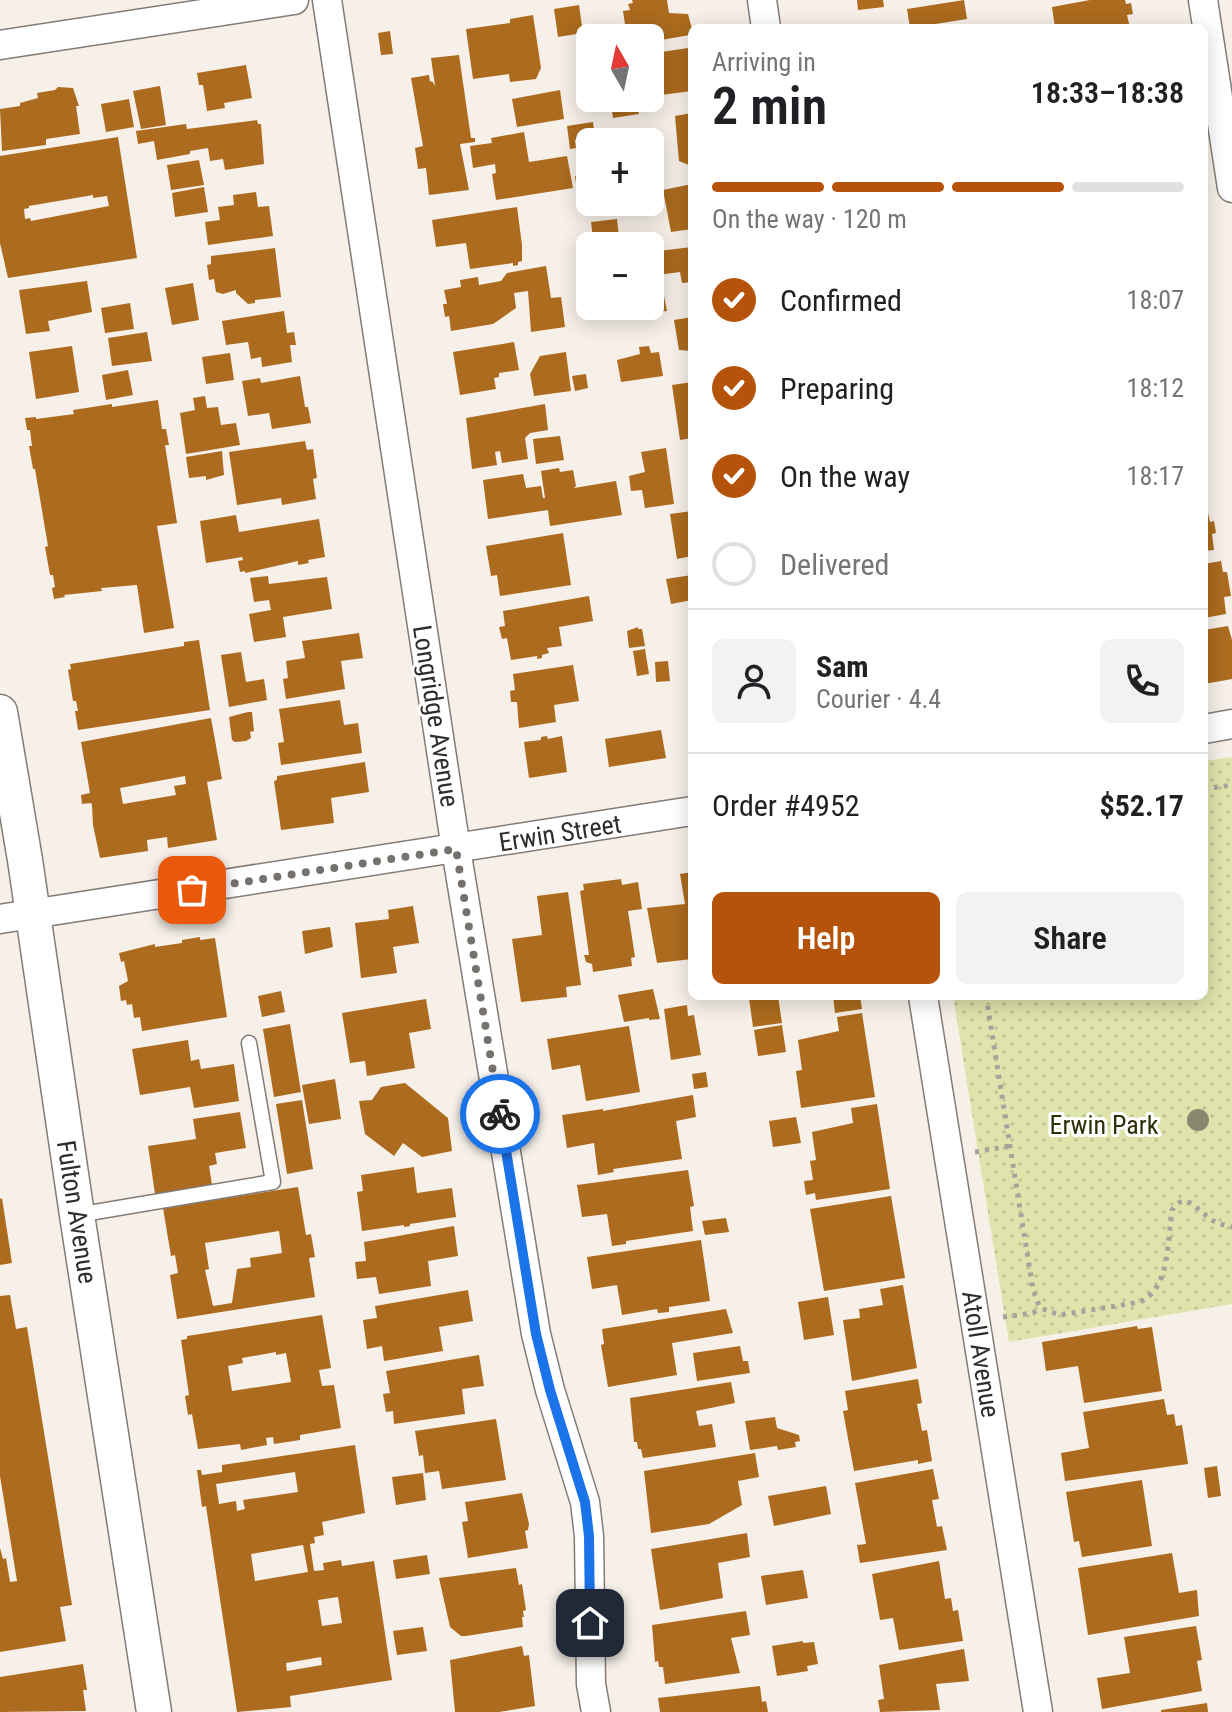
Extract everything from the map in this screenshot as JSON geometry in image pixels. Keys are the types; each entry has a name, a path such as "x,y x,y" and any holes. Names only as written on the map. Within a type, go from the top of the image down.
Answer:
{"street":[{"path":"0,45 294,0"},
{"name":"Longridge Avenue","path":"327,0 456,849 536,1334 585,1502 589,1536 591,1668 596,1712"},
{"path":"762,0 765,24"},
{"path":"1203,0 1207,24"},
{"path":"1208,32 1232,188"},
{"path":"1208,728 1232,724"},
{"name":"Fulton Avenue","path":"1,725 33,914 154,1712"},
{"name":"Erwin Street","path":"0,919 688,812"},
{"name":"Atoll Avenue","path":"924,1000 1038,1712"}],"lane":[{"path":"77,1215 273,1182 249,1043"}],"path":[{"path":"1208,788 1232,785"},
{"path":"987,1000 1033,1290 1040,1308 1060,1315 1149,1298 1161,1281 1172,1210 1176,1204 1192,1202 1208,1218 1232,1227"},
{"path":"974,1152 1010,1146"},
{"path":"1000,1318 1033,1313 1040,1308"}],"green space":[{"name":"Erwin Park","path":"1232,757 1232,1304 1009,1342 954,1000 1208,1000 1208,760"}],"building":[{"path":"632,0 667,0 669,13 688,14 691,24 688,24 688,35 664,40 664,24 625,24 623,11 630,10 628,4 633,3"},
{"path":"857,0 883,0 884,7 858,10"},
{"path":"964,0 967,19 909,24 907,9"},
{"path":"1090,0 1125,0 1126,4 1131,3 1133,14 1127,15 1129,24 1054,24 1052,7"},
{"path":"579,5 582,24 576,24 576,34 558,37 554,9"},
{"path":"533,15 541,68 536,79 510,82 509,74 473,79 466,29 510,23 510,19"},
{"path":"390,31 393,54 381,55 378,33"},
{"path":"688,48 688,92 664,95 664,52"},
{"path":"459,55 471,138 475,138 475,142 460,144 469,190 429,195 426,168 418,169 415,148 423,146 411,78 429,75 430,82 435,86 431,58"},
{"path":"246,65 252,98 224,103 225,108 207,111 203,85 199,85 197,73"},
{"path":"160,86 166,125 141,129 133,91"},
{"path":"58,87 73,88 79,106 76,106 80,134 46,139 46,145 2,151 0,109 20,106 20,103 38,98 37,93"},
{"path":"560,90 564,119 517,127 512,99"},
{"path":"129,99 134,127 106,132 101,104"},
{"path":"612,112 639,112 639,114 613,118"},
{"path":"688,114 688,165 679,161 675,116"},
{"path":"257,120 261,124 264,164 225,170 223,159 210,161 208,148 157,160 154,141 138,144 136,131 186,124 187,129"},
{"path":"593,122 594,128 576,128 576,148 570,149 567,126"},
{"path":"524,132 529,162 567,156 573,188 496,200 492,174 496,173 495,164 473,168 470,146 492,143 491,138"},
{"path":"118,137 137,258 8,278 0,243 0,156","holes":["93,195 93,198 107,196 109,206 31,221 30,218 25,219 24,209 29,206"]},
{"path":"199,160 204,185 171,190 167,165"},
{"path":"688,185 688,230 671,232 664,190"},
{"path":"204,187 208,212 175,217 172,193"},
{"path":"256,192 258,207 269,206 273,236 208,245 205,222 220,220 218,207 234,205 233,195"},
{"path":"517,207 522,245 522,261 518,265 513,266 513,263 470,269 466,243 436,247 432,220"},
{"path":"617,219 618,232 592,232 591,222"},
{"path":"688,247 688,282 682,283 680,272 664,274 664,250"},
{"path":"275,248 281,297 255,300 255,303 248,304 236,290 223,294 216,292 214,279 209,280 207,265 211,264 211,256"},
{"path":"546,266 551,298 561,297 565,327 531,332 528,291 514,293 516,308 493,324 451,331 449,316 445,317 443,304 447,304 444,290 461,287 460,280 478,277 479,285 501,281 507,273"},
{"path":"87,281 92,312 48,321 50,331 26,334 19,290"},
{"path":"193,283 199,320 172,325 165,288"},
{"path":"130,303 134,329 105,333 101,308"},
{"path":"284,311 287,333 294,332 296,345 290,345 292,362 262,367 261,357 251,359 248,342 226,345 222,321"},
{"path":"688,318 688,351 679,350 674,320"},
{"path":"147,332 152,361 112,366 108,338"},
{"path":"514,342 519,370 499,373 499,377 494,378 496,389 460,395 453,352"},
{"path":"72,346 79,392 36,399 29,352"},
{"path":"649,346 651,353 659,352 663,376 621,382 617,360 640,354 639,347"},
{"path":"566,352 571,391 534,396 530,374 540,356"},
{"path":"230,353 234,380 206,384 202,357"},
{"path":"128,370 133,395 106,400 102,375"},
{"path":"586,374 588,388 575,391 572,376"},
{"path":"300,376 311,423 272,429 269,413 248,416 242,381 260,378 261,383"},
{"path":"688,383 688,439 680,440 672,385"},
{"path":"205,396 207,408 218,407 221,425 236,423 240,445 186,454 180,413 195,410 193,398"},
{"path":"158,400 162,429 166,429 169,445 165,445 177,523 157,526 174,628 144,633 137,585 101,588 102,591 54,599 52,588 55,587 53,575 50,575 45,547 48,546 29,446 32,446 30,430 27,430 25,418 74,414 73,410"},
{"path":"545,404 548,430 530,433 525,438 528,459 502,463 500,451 495,452 497,465 472,469 466,418"},
{"path":"560,436 564,460 536,464 533,439"},
{"path":"305,441 307,450 313,449 316,499 282,505 281,498 237,505 229,452"},
{"path":"666,448 674,504 645,508 642,490 631,491 629,476 645,472 641,452"},
{"path":"222,451 224,475 206,480 206,476 189,478 186,457"},
{"path":"559,468 560,472 573,470 574,488 616,481 622,515 550,526 548,510 488,519 483,480 523,474 526,488 541,486 545,498 541,471"},
{"path":"688,512 688,557 677,559 670,514"},
{"path":"1208,513 1210,522 1214,521 1216,533 1212,534 1214,550 1208,551"},
{"path":"236,515 239,532 319,519 325,557 308,560 309,563 298,565 298,561 245,573 240,572 238,561 243,560 242,557 206,563 200,521"},
{"path":"563,533 571,585 500,596 497,575 491,576 486,546"},
{"path":"1221,561 1223,572 1227,572 1231,596 1224,597 1226,614 1208,617 1208,563"},
{"path":"268,576 269,584 327,577 332,609 283,617 286,637 254,642 249,614 271,610 269,600 254,602 250,578"},
{"path":"688,576 688,601 671,604 666,579"},
{"path":"589,596 593,621 559,627 562,646 547,648 549,653 542,655 542,658 511,660 507,638 502,639 499,627 505,626 503,611"},
{"path":"1228,626 1232,640 1232,679 1208,683 1208,629"},
{"path":"638,627 642,629 645,646 629,648 627,631"},
{"path":"359,633 363,658 341,661 345,689 286,699 283,679 288,678 286,661 305,658 302,641"},
{"path":"199,640 210,710 78,730 75,711 78,711 76,701 73,701 68,670 71,669 70,664 184,646 184,642"},
{"path":"645,649 649,674 637,676 633,651"},
{"path":"241,652 246,682 264,679 267,700 229,707 221,655"},
{"path":"668,661 670,681 656,682 655,662"},
{"path":"573,665 579,701 554,705 556,722 519,728 517,702 511,702 510,691 515,690 513,674"},
{"path":"340,700 344,725 358,723 362,753 281,765 278,743 284,742 279,709"},
{"path":"252,712 254,731 250,732 251,738 235,742 232,740 229,717"},
{"path":"211,718 222,779 207,782 217,840 168,848 167,837 147,840 148,851 100,858 92,805 82,804 81,795 90,793 81,742","holes":["185,776 186,784 174,786 176,795 123,804 120,788"]},
{"path":"661,730 666,758 609,767 605,739"},
{"path":"547,736 548,739 562,736 567,772 529,778 524,742"},
{"path":"365,762 369,792 331,798 334,823 281,830 274,781 277,776"},
{"path":"688,873 688,959 657,963 647,908 685,904 680,874"},
{"path":"621,879 622,885 638,882 642,909 628,911 635,957 631,958 632,966 593,972 592,964 586,962 584,955 589,955 580,891 584,890 583,884"},
{"path":"568,892 581,985 566,987 567,997 521,1002 512,939 542,935 537,896"},
{"path":"413,906 419,943 393,947 397,973 361,978 355,923 389,919 388,910"},
{"path":"330,927 333,947 305,954 302,931"},
{"path":"200,937 200,940 215,938 227,1017 142,1031 140,1017 134,1018 132,1004 121,1001 119,986 128,981 119,953"},
{"path":"653,989 660,1019 624,1022 618,995"},
{"path":"281,991 285,1012 262,1017 258,996"},
{"path":"426,999 431,1029 409,1033 415,1068 367,1076 365,1061 350,1063 342,1013"},
{"path":"749,1000 779,1000 782,1023 753,1027"},
{"path":"833,1000 861,1000 862,1009 835,1013"},
{"path":"687,1005 688,1016 694,1015 701,1055 671,1060 664,1009"},
{"path":"862,1013 875,1097 801,1108 796,1071 802,1070 798,1040 839,1031 837,1017"},
{"path":"290,1024 301,1092 274,1097 263,1029"},
{"path":"782,1025 786,1052 758,1056 754,1030"},
{"path":"629,1026 640,1092 586,1101 580,1065 552,1070 547,1039"},
{"path":"188,1040 191,1061 199,1059 201,1069 234,1064 239,1101 194,1108 190,1087 140,1095 132,1049"},
{"path":"706,1072 708,1087 694,1089 692,1074"},
{"path":"335,1079 341,1119 309,1124 302,1085"},
{"path":"405,1083 448,1118 452,1151 422,1157 403,1143 394,1156 365,1134 359,1101 372,1100 381,1087"},
{"path":"693,1095 696,1117 676,1121 682,1159 613,1169 614,1172 598,1175 594,1143 567,1148 562,1115"},
{"path":"302,1100 313,1169 287,1174 276,1104"},
{"path":"877,1104 890,1189 816,1200 815,1193 806,1195 804,1181 813,1180 810,1161 816,1160 812,1132 853,1123 851,1108"},
{"path":"240,1112 246,1148 215,1153 217,1164 209,1166 212,1185 155,1194 148,1146 196,1139 193,1119"},
{"path":"796,1117 801,1143 773,1147 769,1121"},
{"path":"414,1167 417,1193 452,1188 456,1217 362,1231 357,1192 363,1191 361,1175"},
{"path":"688,1170 694,1206 690,1207 693,1231 612,1246 607,1214 582,1217 577,1185"},
{"path":"298,1187 306,1235 311,1234 315,1257 309,1258 315,1297 177,1319 170,1275 178,1273 175,1255 171,1256 163,1208","holes":["279,1231 282,1253 250,1258 251,1267 237,1269 232,1303 213,1306 205,1270 209,1269 205,1243"]},
{"path":"891,1196 905,1278 824,1291 810,1209"},
{"path":"0,1199 12,1263 0,1265"},
{"path":"726,1218 729,1232 705,1235 702,1221"},
{"path":"454,1226 458,1256 428,1261 431,1286 379,1294 376,1277 357,1279 355,1262 366,1261 364,1242"},
{"path":"701,1240 710,1301 669,1307 669,1312 658,1313 657,1309 622,1315 617,1285 592,1289 587,1257"},
{"path":"903,1285 917,1368 852,1381 843,1320 860,1318 859,1309 883,1305 880,1289"},
{"path":"468,1290 473,1321 439,1327 443,1351 384,1361 382,1346 367,1349 363,1320 377,1318 375,1306"},
{"path":"10,1295 16,1329 27,1327 72,1605 60,1607 66,1641 0,1652 0,1548 3,1559 6,1558 10,1582 17,1581 0,1476 0,1296"},
{"path":"828,1297 834,1335 804,1340 798,1302"},
{"path":"726,1309 733,1333 672,1343 677,1375 608,1387 601,1345 604,1344 602,1329"},
{"path":"322,1315 331,1368 319,1370 322,1386 334,1385 341,1428 300,1435 300,1440 274,1444 273,1437 266,1438 267,1445 241,1450 240,1444 198,1449 192,1414 188,1415 185,1396 189,1395 181,1340 187,1339 187,1336","holes":["276,1352 276,1355 286,1353 291,1382 232,1391 228,1366 243,1363 242,1358"]},
{"path":"1137,1326 1138,1329 1152,1327 1162,1391 1084,1403 1078,1366 1046,1371 1042,1342"},
{"path":"740,1346 750,1373 697,1381 693,1353"},
{"path":"479,1355 484,1386 462,1389 465,1414 394,1424 393,1411 386,1412 383,1394 390,1393 386,1371"},
{"path":"918,1379 922,1403 917,1404 922,1431 927,1430 932,1461 918,1464 918,1460 854,1471 843,1411 848,1410 845,1391"},
{"path":"731,1382 735,1403 696,1411 699,1426 712,1424 716,1447 643,1458 641,1449 634,1442 630,1398"},
{"path":"1164,1399 1167,1415 1174,1414 1176,1426 1182,1425 1188,1464 1065,1481 1061,1453 1089,1448 1083,1412"},
{"path":"775,1417 777,1428 799,1435 800,1441 795,1442 796,1447 750,1450 745,1421"},
{"path":"496,1419 506,1480 442,1489 439,1471 425,1473 415,1431"},
{"path":"355,1445 365,1513 322,1522 324,1535 314,1537 315,1543 310,1544 314,1571 324,1570 323,1563 341,1560 342,1566 374,1561 392,1680 290,1696 291,1707 237,1712 206,1506 202,1507 197,1470 201,1470 202,1475 222,1472 222,1465","holes":["295,1472 298,1492 243,1500 245,1509 237,1511 236,1501 219,1504 216,1484","303,1545 308,1572 255,1581 251,1554","338,1597 342,1623 322,1626 318,1600","321,1657 322,1665 287,1671 286,1663"]},
{"path":"755,1453 759,1477 738,1481 742,1505 709,1524 651,1533 644,1471"},
{"path":"1217,1466 1221,1496 1208,1498 1204,1468"},
{"path":"933,1469 939,1499 932,1500 937,1527 942,1526 947,1550 860,1563 857,1545 866,1544 855,1483"},
{"path":"423,1473 426,1500 396,1505 392,1477"},
{"path":"1142,1480 1152,1546 1082,1557 1079,1541 1074,1542 1066,1492"},
{"path":"826,1486 831,1514 774,1526 768,1496"},
{"path":"522,1493 529,1524 525,1531 528,1548 468,1558 462,1522 468,1521 465,1502"},
{"path":"747,1533 750,1557 718,1563 723,1598 660,1610 651,1549"},
{"path":"1172,1553 1179,1593 1197,1590 1199,1616 1088,1635 1078,1568"},
{"path":"427,1555 430,1574 396,1579 393,1560"},
{"path":"939,1561 945,1599 951,1598 953,1611 958,1610 963,1641 899,1650 893,1618 880,1620 872,1574"},
{"path":"516,1568 526,1610 523,1611 523,1627 461,1636 450,1627 439,1578"},
{"path":"803,1570 808,1598 766,1605 761,1576"},
{"path":"746,1611 750,1635 731,1638 740,1673 665,1684 663,1667 659,1667 658,1661 655,1662 652,1625"},
{"path":"1196,1626 1202,1660 1197,1661 1202,1691 1102,1709 1097,1678 1130,1673 1124,1637"},
{"path":"423,1627 427,1651 397,1655 393,1631"},
{"path":"814,1642 818,1664 807,1666 808,1671 777,1676 772,1646"},
{"path":"522,1646 524,1656 529,1655 535,1706 499,1712 455,1712 450,1660"},
{"path":"964,1649 969,1681 936,1684 940,1710 880,1712 878,1700 884,1699 879,1665"},
{"path":"83,1664 86,1711 0,1712 0,1677"},
{"path":"760,1686 762,1702 766,1701 768,1712 660,1712 658,1698"},
{"path":"1207,1703 1208,1712 1161,1712 1161,1710"}],"way so far":[{"path":"192,890 456,849 500,1114"}],"route":[{"path":"500,1114 536,1334 585,1502 589,1536 590,1623"}]}
